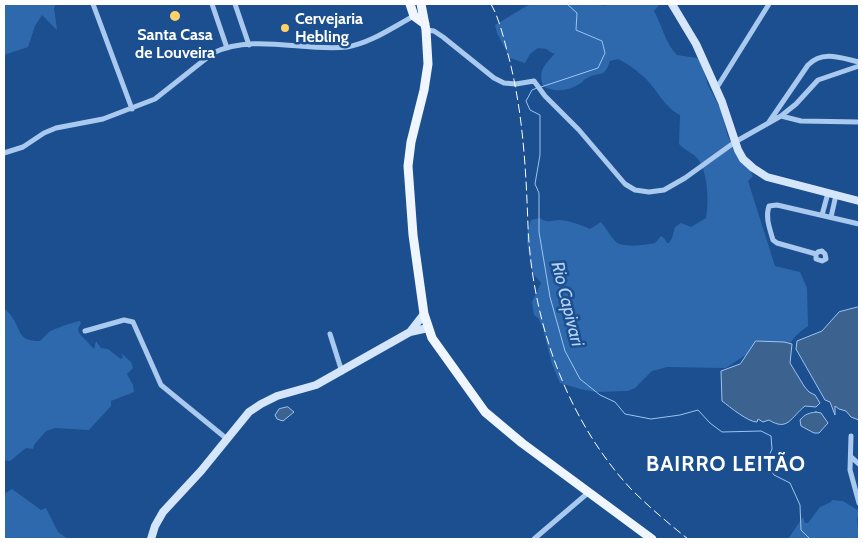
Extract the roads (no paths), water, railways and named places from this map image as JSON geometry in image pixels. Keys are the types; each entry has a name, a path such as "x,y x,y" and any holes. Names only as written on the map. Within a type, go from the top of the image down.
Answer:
{"main road":[{"path":"410,4 414,16 426,27"},
{"path":"672,4 696,44 716,88 744,159 753,168 767,177 859,200"},
{"path":"414,16 422,7"},
{"path":"422,7 426,27 428,64 424,90 411,142 408,166 412,235 424,314 428,328 440,352 486,412 522,443 652,539"},
{"path":"410,332 424,314"},
{"path":"151,539 154,526 162,512 201,471 249,412 277,396 316,385 410,332 428,328"}],"street":[{"path":"93,4 132,109"},
{"path":"212,4 227,48"},
{"path":"235,4 249,45"},
{"path":"716,88 769,4"},
{"path":"4,153 22,147 56,128 103,119 155,99 213,53 227,48 249,45 333,47 356,45 374,38 414,16"},
{"path":"426,27 464,52 494,78 504,83 516,84 532,81 537,83 540,89 625,184 635,190 649,192 664,190 685,178 736,142 781,116 796,104 818,80 859,66"},
{"path":"767,125 813,59 826,56 859,62"},
{"path":"781,116 801,120 859,122"},
{"path":"822,215 832,194"},
{"path":"831,217 832,194"},
{"path":"816,254 773,240 767,220 769,206 773,205 859,224"},
{"path":"85,332 124,320 133,322 161,385 227,439"},
{"path":"330,334 342,372"},
{"path":"851,436 850,470 859,503"},
{"path":"851,457 859,464"},
{"path":"534,539 589,492"}],"waterway":[{"name":"Rio Capivari","path":"541,87 598,68 605,53 602,41 576,30 577,13 567,4"},
{"name":"Rio Capivari","path":"537,88 532,90 526,101 530,110 540,115 540,155 535,184 539,193 539,232 550,297 565,351 580,379 600,395 615,402 625,414 651,419 680,415 698,410 722,432 761,431 771,436 772,449 766,463 774,475 790,483 800,505 801,530 810,539"}],"railway":[{"path":"491,4 503,37 518,99 525,162 531,261 545,332 557,366 571,400 588,432 608,461 638,496 688,539"}],"place":[{"name":"Santa Casa de Louveira","path":"175,16"},
{"name":"Cervejaria Hebling","path":"285,28"}],"district":[{"name":"BAIRRO LEITÃO","path":"726,465"}]}
